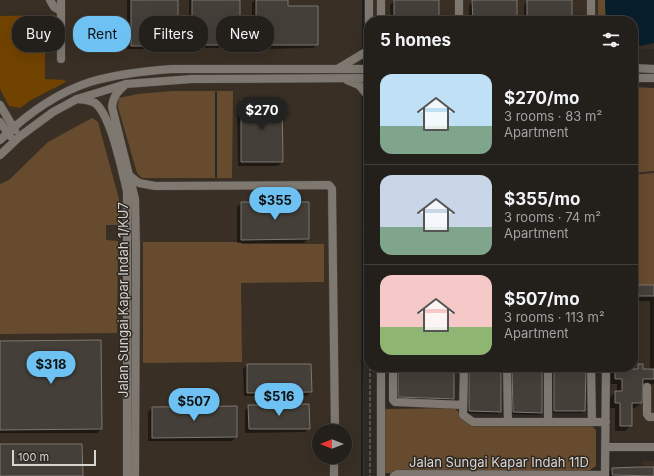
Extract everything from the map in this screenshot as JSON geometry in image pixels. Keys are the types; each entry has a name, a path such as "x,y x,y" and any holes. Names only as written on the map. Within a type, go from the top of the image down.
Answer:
{"street":[{"path":"50,0 54,7 61,11"},
{"path":"61,0 61,59"},
{"path":"369,0 369,16"},
{"path":"381,0 381,16"},
{"path":"458,16 459,0"},
{"path":"591,0 591,16"},
{"path":"338,69 364,53"},
{"path":"638,68 654,69"},
{"path":"0,140 10,130 44,104 90,82 127,74 172,69 364,69"},
{"path":"0,155 16,139 53,112 77,99 126,84 192,79 364,78"},
{"path":"638,78 654,78"},
{"path":"343,79 359,85 364,91"},
{"path":"77,99 95,103 102,111 112,107 113,98 126,84"},
{"path":"0,105 10,130 16,139"},
{"name":"Jalan Sungai Kapar Indah 1/KU7","path":"112,107 135,199 135,476"},
{"name":"Jalan Sungai Kapar Indah 1/KU7","path":"102,111 116,148 127,191 128,476"},
{"path":"0,122 10,130"},
{"path":"130,175 139,183 155,186 329,185 332,189 334,424"},
{"path":"135,199 145,189 155,186"},
{"path":"381,372 381,476"},
{"path":"393,372 393,400 395,402 463,405"},
{"path":"464,372 463,414 473,422 606,422"},
{"path":"507,372 508,422"},
{"path":"548,372 548,422"},
{"path":"591,372 592,422"},
{"path":"606,372 606,476"},
{"path":"647,387 647,414 649,417 654,417"},
{"path":"606,447 654,447"},
{"path":"334,464 334,476"},
{"name":"Jalan Sungai Kapar Indah 11D","path":"394,476 397,474 606,476"}],"path":[{"path":"370,372 370,476"}],"shaded area":[{"path":"0,0 654,0 654,49 638,49 638,16 364,16 364,48 360,48 365,476 0,476"},
{"path":"598,0 605,0 606,16 598,16"},
{"path":"55,15 12,16 12,52 45,52 45,79 64,80 66,82 31,100 20,108 9,106 0,89 0,16"},
{"path":"638,87 654,88 654,171 638,173"},
{"path":"172,91 233,91 232,178 142,178 137,173 118,107 119,98 138,94"},
{"path":"92,118 98,122 119,199 119,225 106,225 106,240 118,241 117,333 0,334 0,184 9,180 48,142"},
{"path":"654,171 654,441 611,441 612,372 638,372 638,173"},
{"path":"654,173 654,285 638,285 638,175"},
{"path":"143,242 324,244 324,282 241,283 242,362 143,363"},
{"path":"455,408 464,419 591,425 596,430 596,466 587,472 384,473 384,409"},
{"path":"643,461 654,461 654,476 643,476"}],"water":[{"path":"605,0 654,0 654,43 638,45 638,16 606,16"}],"building":[{"path":"131,0 178,0 178,16 139,16 139,46 131,46"},
{"path":"192,0 240,0 240,16 216,16 216,45 208,45 208,16 192,16"},
{"path":"256,0 288,0 288,6 318,6 318,45 274,45 274,16 256,16"},
{"path":"394,0 439,0 439,16 394,16"},
{"path":"472,0 517,0 517,16 473,16"},
{"path":"527,0 572,0 572,16 527,16"},
{"path":"241,100 282,100 283,162 241,162"},
{"path":"241,202 309,202 309,239 241,240"},
{"path":"638,285 654,285 654,296 638,296"},
{"path":"101,340 102,429 0,430 0,341"},
{"path":"247,364 311,364 312,392 247,393"},
{"path":"638,364 643,364 643,369 654,369 654,379 643,379 642,403 632,403 632,426 620,426 620,403 615,403 615,391 622,391 622,379 615,379 615,372 638,372"},
{"path":"398,372 454,372 454,399 398,397"},
{"path":"469,372 501,372 501,412 469,411"},
{"path":"512,372 542,372 542,413 513,412"},
{"path":"554,372 586,372 585,411 554,411"},
{"path":"309,404 310,429 249,429 248,405"},
{"path":"237,406 237,437 152,438 152,407"},
{"path":"0,444 82,444 83,476 0,476"},
{"path":"654,467 654,476 612,475 612,468"}],"waterway":[{"path":"363,0 363,50"},
{"path":"363,58 363,66"},
{"path":"216,92 216,177"},
{"path":"362,476 363,94"}]}
